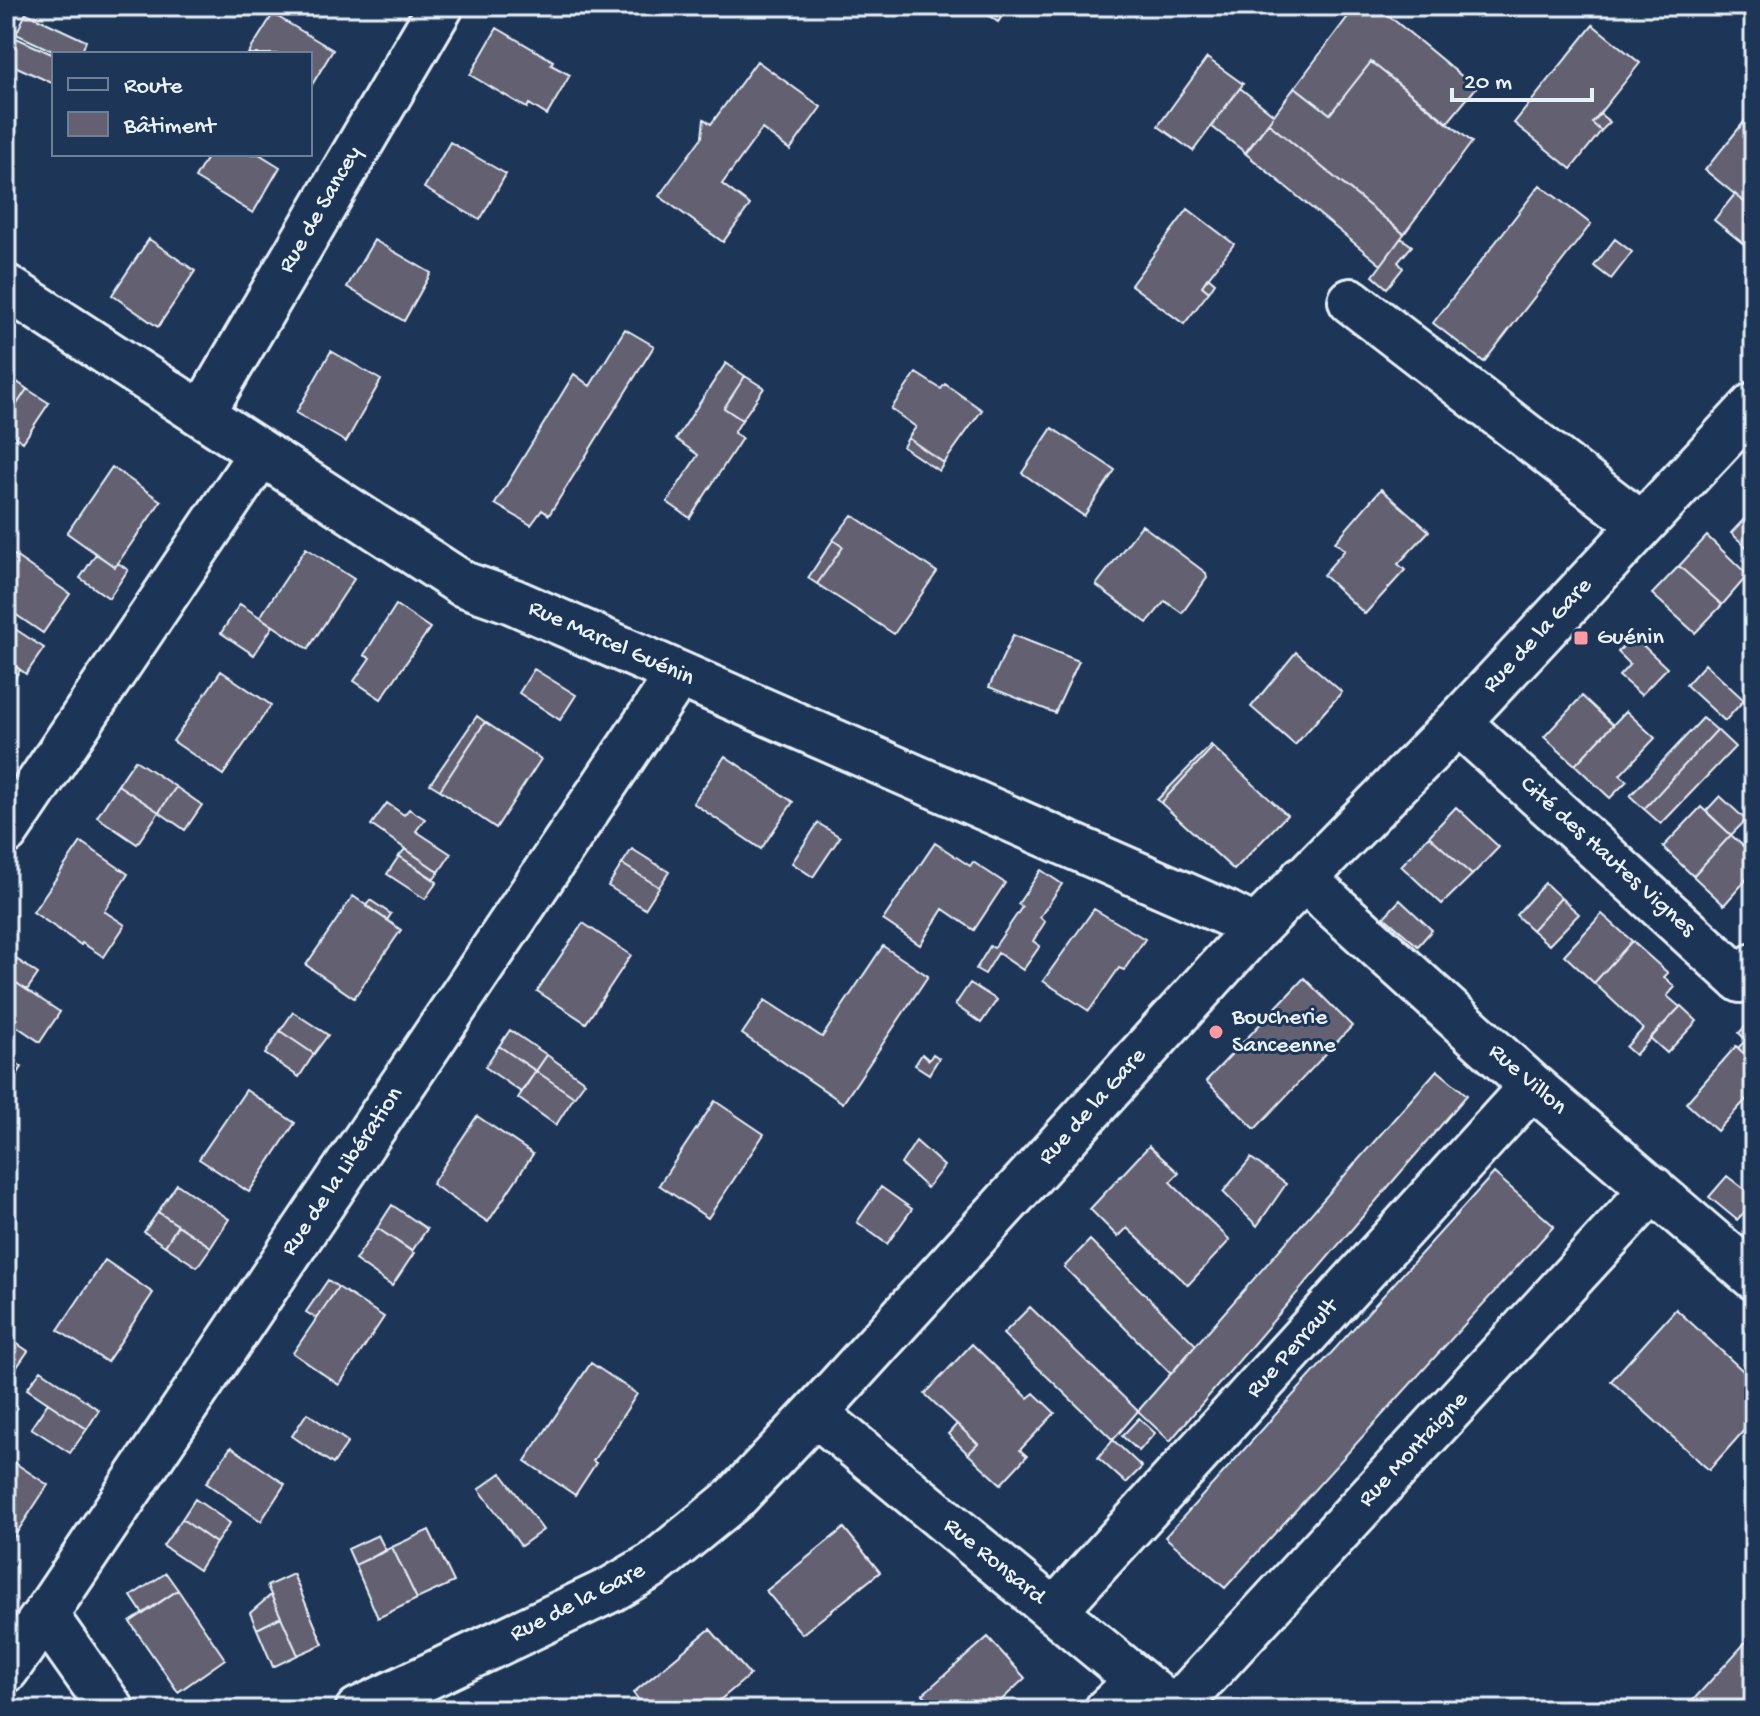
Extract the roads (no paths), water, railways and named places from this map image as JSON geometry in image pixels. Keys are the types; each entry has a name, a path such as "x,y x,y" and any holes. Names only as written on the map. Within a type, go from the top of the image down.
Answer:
{"street":[{"name":"Rue de Sancey","path":"202,414 441,6"},
{"name":"Rue Marcel Guénin","path":"6,287 463,584 512,601 1256,928"},
{"path":"1351,301 1642,525"},
{"name":"Rue de la Gare","path":"358,1710 612,1589 653,1565 735,1498 1256,928 1458,722 1754,405"},
{"path":"6,832 261,453"},
{"name":"Rue de la Libération","path":"6,1670 679,674"},
{"name":"Cité des Hautes Vignes","path":"1458,722 1741,980 1754,966"},
{"name":"Rue Villon","path":"1303,878 1532,1086 1754,1277"},
{"name":"Rue Perrault","path":"1054,1611 1532,1086"},
{"name":"Rue Montaigne","path":"1174,1710 1653,1189"},
{"name":"Rue Ronsard","path":"815,1413 1174,1710"},
{"path":"45,1615 112,1710"},
{"path":"1107,1710 1138,1681"}],"place":[{"name":"Guénin","path":"1581,638"},
{"name":"Boucherie Sanceenne","path":"1216,1032"}]}
